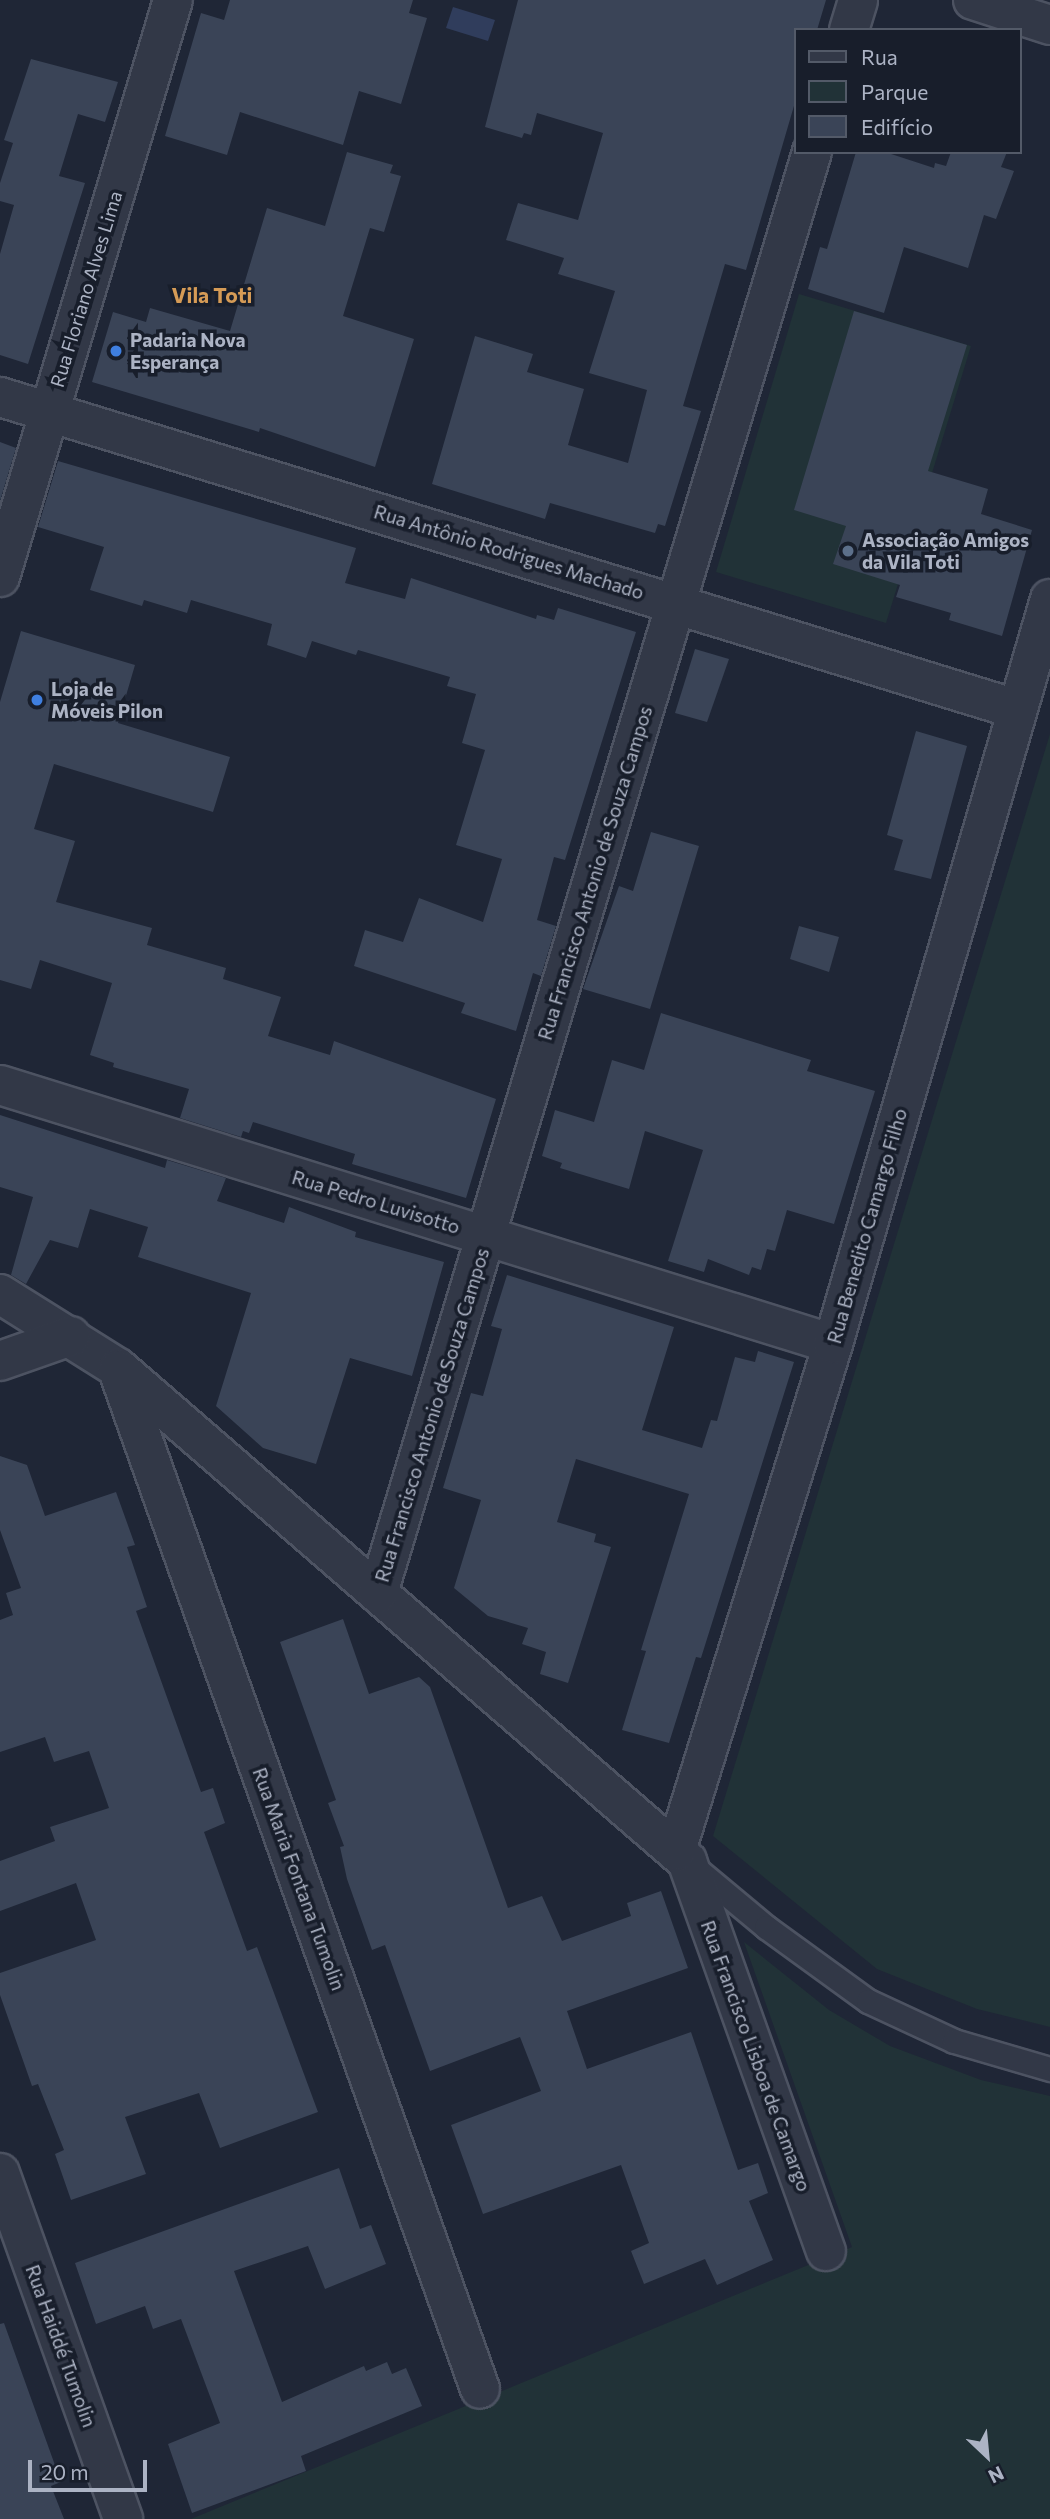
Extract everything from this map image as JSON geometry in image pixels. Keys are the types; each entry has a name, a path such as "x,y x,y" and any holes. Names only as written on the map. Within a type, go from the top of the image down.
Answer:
{"street":[{"name":"Rua Floriano Alves Lima","path":"0,577 173,0"},
{"path":"850,28 858,0"},
{"path":"973,0 1050,25"},
{"name":"Rua Francisco Antonio de Souza Campos","path":"378,1593 811,154"},
{"name":"Rua Antônio Rodrigues Machado","path":"0,397 1016,709"},
{"name":"Rua Benedito Camargo Filho","path":"681,1856 1050,599"},
{"name":"Rua Pedro Luvisotto","path":"0,1085 833,1344"},
{"path":"0,1294 71,1336 118,1368 681,1856"},
{"path":"0,1361 71,1336"},
{"name":"Rua Maria Fontana Tumolin","path":"118,1368 480,2389"},
{"name":"Rua Francisco Lisboa de Camargo","path":"681,1856 826,2251"},
{"name":"Rua Haiddé Tumolin","path":"0,2173 123,2519"}],"lane":[{"path":"681,1856 766,1927 868,2001 954,2041 1050,2069"}],"green space":[{"path":"799,294 971,346 886,623 716,572"},
{"path":"1050,734 1050,2027 977,2009 877,1969 713,1836"},
{"path":"744,1942 829,2010 890,2046 981,2080 1050,2096 1050,2519 191,2519 852,2247"}],"water":[{"path":"453,7 495,20 488,41 446,28"}],"building":[{"path":"230,0 413,0 409,13 427,18 401,104 359,91 343,145 240,112 227,155 165,136 201,13 224,20"},
{"path":"518,0 826,0 818,28 794,28 794,106 746,270 725,264 683,406 701,411 665,526 658,524 655,533 550,503 545,519 432,484 475,336 533,354 527,372 584,389 568,445 628,463 647,390 589,373 615,291 558,274 564,258 506,240 518,203 578,220 603,133 537,113 531,135 524,133 522,138 485,127"},
{"path":"31,59 118,82 105,122 78,114 59,176 85,183 28,364 0,355 0,254 14,205 0,201 0,183 13,143 4,140"},
{"path":"347,152 393,165 390,173 401,176 384,232 370,228 343,316 414,339 375,467 260,428 259,432 92,382 113,312 146,322 150,308 230,331 267,208 325,226"},
{"path":"855,154 891,154 934,168 935,163 946,166 950,154 1006,154 1001,167 1014,171 996,219 984,215 968,268 904,247 884,313 808,289 820,247 827,249"},
{"path":"854,311 967,345 928,471 988,489 981,514 1032,530 1002,636 949,620 951,613 896,597 900,585 833,564 846,526 794,510"},
{"path":"0,442 16,448 0,501"},
{"path":"58,461 356,548 345,583 405,599 411,578 536,619 537,615 554,620 558,608 636,632 565,860 554,857 537,920 556,926 541,976 533,973 516,1031 461,1013 465,1003 354,966 365,930 403,942 419,898 483,922 502,859 456,845 485,750 462,743 476,694 447,686 450,677 358,650 356,655 312,641 306,658 267,645 272,624 191,600 187,613 144,600 142,606 90,590 104,547 38,527"},
{"path":"21,631 135,665 118,723 230,757 213,812 54,764 34,829 75,841 56,902 152,928 147,945 226,968 223,979 281,997 268,1036 330,1055 334,1041 496,1099 466,1198 352,1164 355,1154 253,1122 249,1133 243,1131 241,1137 180,1118 189,1089 113,1067 114,1063 90,1055 112,983 40,960 31,989 0,980 0,702"},
{"path":"695,649 729,659 707,722 675,713"},
{"path":"916,731 967,746 931,879 894,870 903,840 887,835"},
{"path":"651,832 699,846 650,1009 583,989 619,886 633,891"},
{"path":"799,926 839,937 829,972 790,959"},
{"path":"661,1013 811,1060 807,1071 875,1091 834,1224 787,1210 775,1251 767,1249 761,1270 752,1267 749,1275 708,1259 704,1272 668,1261 703,1150 645,1131 629,1189 560,1168 562,1163 542,1156 555,1110 594,1122 612,1060 644,1070"},
{"path":"0,1115 165,1168 167,1160 226,1178 217,1201 284,1223 289,1207 356,1232 355,1237 444,1262 412,1376 350,1358 316,1464 263,1448 216,1406 251,1293 138,1257 148,1227 90,1209 78,1248 50,1240 26,1284 11,1275 33,1197 0,1187"},
{"path":"507,1275 674,1327 642,1430 702,1448 711,1420 717,1421 735,1357 755,1362 758,1351 794,1362 701,1658 696,1657 669,1743 622,1730 646,1651 641,1650 689,1494 576,1459 557,1522 596,1534 594,1542 611,1547 568,1683 540,1674 546,1652 522,1644 528,1628 488,1616 454,1588 481,1500 443,1488 471,1393 483,1396 502,1329 491,1326"},
{"path":"0,1456 27,1465 45,1516 116,1492 135,1545 127,1547 147,1607 136,1611 201,1792 213,1788 225,1823 204,1832 247,1951 257,1947 318,2112 220,2148 199,2093 125,2117 146,2174 71,2200 55,2154 64,2150 38,2084 32,2086 0,1995 0,1973 96,1940 76,1883 0,1911 0,1861 55,1841 50,1827 109,1808 89,1751 54,1762 45,1737 0,1752 0,1620 13,1615 6,1593 21,1588 0,1530"},
{"path":"343,1619 369,1694 419,1677 430,1687 508,1908 542,1896 562,1941 631,1916 627,1903 661,1891 688,1968 567,2011 587,2069 691,2032 738,2170 758,2163 768,2193 749,2201 773,2260 717,2285 705,2259 644,2284 631,2251 649,2243 621,2165 483,2214 451,2125 541,2091 520,2037 430,2071 385,1945 372,1950 347,1879 340,1847 344,1846 328,1803 336,1800 280,1642"},
{"path":"339,2168 360,2229 371,2225 386,2264 325,2289 308,2246 234,2271 282,2402 364,2366 366,2371 387,2362 392,2374 406,2368 422,2406 301,2456 306,2471 192,2513 168,2444 220,2423 181,2319 153,2329 145,2306 96,2324 75,2263"},
{"path":"4,2323 61,2482 51,2486 64,2519 0,2519 0,2324"}],"place":[{"name":"Padaria Nova Esperança","path":"116,351"},
{"name":"Associação Amigos da Vila Toti","path":"848,551"},
{"name":"Loja de Móveis Pilon","path":"37,700"}],"district":[{"name":"Vila Toti","path":"212,295"}]}
